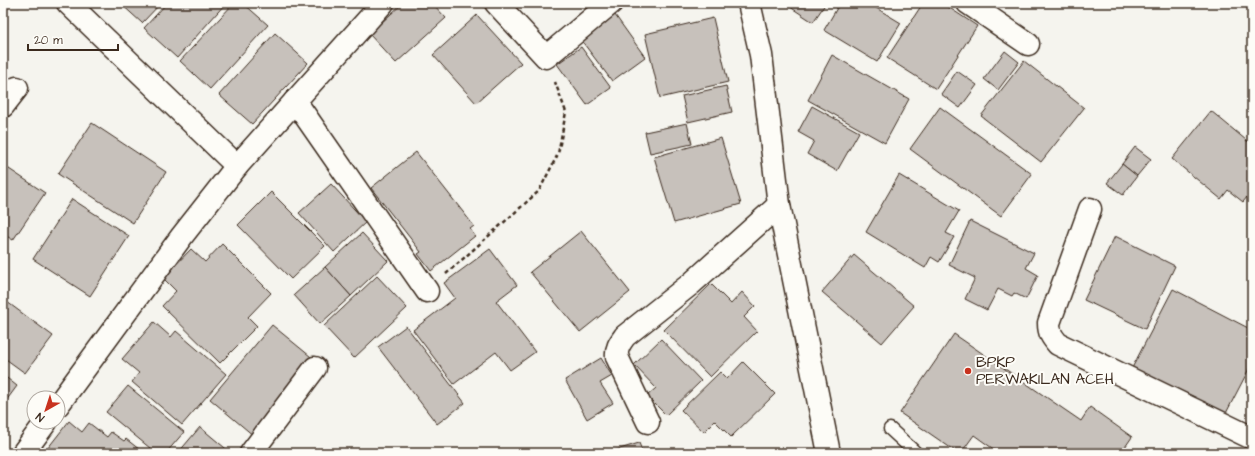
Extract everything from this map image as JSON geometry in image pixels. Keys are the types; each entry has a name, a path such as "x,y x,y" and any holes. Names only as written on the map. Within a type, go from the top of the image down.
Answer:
{"street":[{"path":"68,3 237,166"},
{"path":"66,394 182,236 237,166 383,3"},
{"path":"496,3 546,57 611,3"},
{"path":"749,3 761,55 779,205 829,453"},
{"path":"968,3 1028,44"},
{"path":"3,106 17,88"},
{"path":"295,101 427,291"},
{"path":"648,422 617,357 616,350 620,343 625,336 692,283 779,205"},
{"path":"1090,209 1049,323 1050,335 1058,344 1252,438"},
{"path":"251,453 315,368"},
{"path":"23,453 40,430"}],"lane":[{"path":"890,429 916,453"}],"path":[{"path":"427,291 539,191 555,160 558,154 566,112 546,57"}],"building":[{"path":"120,3 161,3 142,23"},
{"path":"167,3 226,3 177,58 144,28"},
{"path":"234,3 243,3 268,25 210,89 180,61"},
{"path":"403,3 432,3 446,18 396,63 369,34"},
{"path":"784,3 826,3 813,22"},
{"path":"840,3 868,3 901,23 877,62 824,30"},
{"path":"923,3 942,3 977,26 936,89 887,58"},
{"path":"477,15 521,63 476,103 433,55"},
{"path":"615,15 645,57 612,81 581,40"},
{"path":"713,18 728,82 660,98 645,34"},
{"path":"275,33 308,63 252,124 219,95"},
{"path":"581,47 611,88 587,105 557,64"},
{"path":"1005,51 1019,62 998,90 984,79"},
{"path":"832,55 909,99 885,143 808,100"},
{"path":"1024,61 1084,108 1041,162 981,116"},
{"path":"957,71 977,85 960,108 941,94"},
{"path":"726,86 732,112 688,122 682,96"},
{"path":"812,106 859,132 837,171 807,154 814,141 798,132"},
{"path":"940,107 1032,174 1001,216 910,149"},
{"path":"1211,111 1252,145 1252,161 1250,163 1252,165 1252,191 1243,202 1228,190 1221,199 1172,159"},
{"path":"92,123 166,172 133,223 58,174"},
{"path":"687,123 692,144 650,153 645,132"},
{"path":"721,138 741,204 674,223 654,157"},
{"path":"1135,147 1151,159 1137,176 1122,164"},
{"path":"416,152 474,226 470,229 475,236 431,271 418,254 421,252 371,188"},
{"path":"1122,164 1137,176 1123,195 1107,183"},
{"path":"3,165 45,193 13,240 3,234"},
{"path":"899,175 959,211 946,233 954,237 939,262 931,257 925,268 866,232"},
{"path":"331,184 366,222 334,252 299,213"},
{"path":"271,192 325,246 291,279 238,225"},
{"path":"72,199 129,236 90,296 33,259"},
{"path":"970,221 1034,253 1026,268 1038,275 1026,299 1014,293 1012,296 998,289 987,310 965,299 975,278 949,265"},
{"path":"581,231 630,292 580,332 530,272"},
{"path":"362,233 388,261 351,296 325,267"},
{"path":"1115,236 1175,266 1145,329 1084,300"},
{"path":"222,244 271,293 248,317 257,326 220,363 162,306 176,291 163,278 191,249 205,262"},
{"path":"490,249 517,285 496,301 535,352 510,370 496,352 454,384 413,330 455,298 444,283"},
{"path":"854,255 914,306 882,343 822,292"},
{"path":"325,267 351,296 320,324 294,295"},
{"path":"377,276 407,308 354,358 324,326"},
{"path":"711,284 731,304 742,292 755,306 744,317 757,331 710,377 664,330"},
{"path":"1173,289 1252,330 1252,363 1223,419 1131,370"},
{"path":"3,299 53,336 25,373 3,357"},
{"path":"154,322 171,337 176,331 226,374 182,425 132,382 139,373 122,359"},
{"path":"272,325 316,361 254,436 210,399"},
{"path":"406,326 465,403 437,424 378,347"},
{"name":"BPKP PERWAKILAN ACEH","path":"954,334 1081,421 1090,407 1132,437 1123,450 1127,453 999,453 974,435 961,453 958,453 900,413"},
{"path":"661,339 701,381 666,415 647,396 656,388 634,365"},
{"path":"601,358 612,376 600,383 613,403 587,419 565,380"},
{"path":"743,362 775,394 731,437 715,421 704,432 681,410 720,372 727,379"},
{"path":"3,375 17,386 3,405"},
{"path":"128,386 184,432 166,453 156,453 106,412"},
{"path":"69,421 82,432 89,423 107,437 111,432 124,441 126,439 144,453 44,453 62,430 66,430 66,425"},
{"path":"200,427 231,453 178,453"},
{"path":"639,443 643,453 607,453"}],"place":[{"name":"BPKP PERWAKILAN ACEH","path":"968,371"}]}
